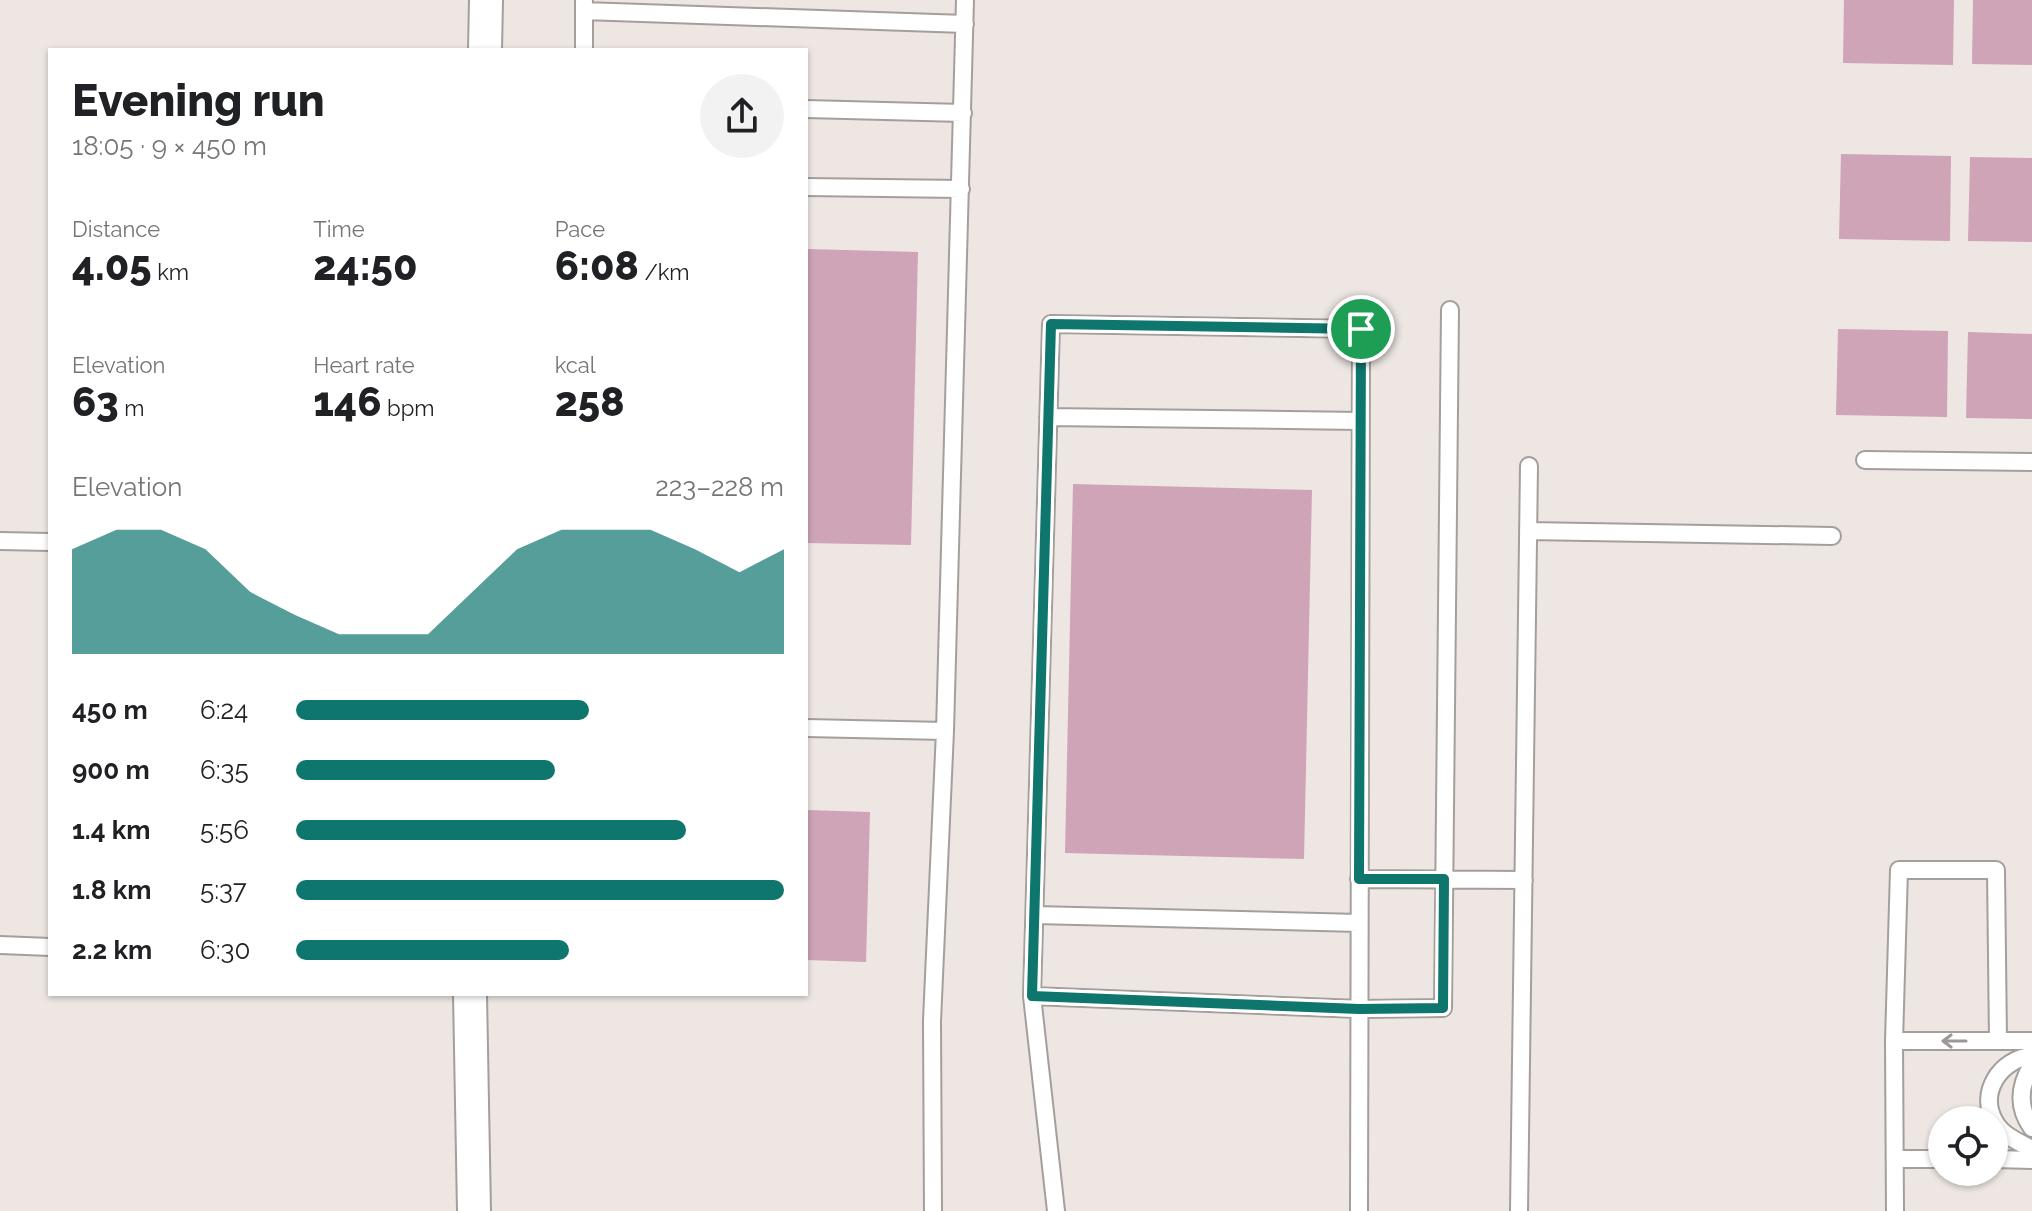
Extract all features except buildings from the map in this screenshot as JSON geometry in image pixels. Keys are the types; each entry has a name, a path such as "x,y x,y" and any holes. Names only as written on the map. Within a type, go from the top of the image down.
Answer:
{"street":[{"path":"485,48 486,0"},
{"path":"470,996 474,1211"}],"lane":[{"path":"933,1211 932,1021 945,731 965,0"},
{"path":"584,48 584,5 965,24"},
{"path":"808,109 963,113"},
{"path":"808,187 961,189"},
{"path":"1032,996 1359,1009 1443,1008 1450,310"},
{"path":"1056,1211 1032,996 1051,324 1361,329 1359,1211"},
{"path":"1048,417 1360,421"},
{"path":"1865,460 2032,462"},
{"path":"1519,1211 1529,466"},
{"path":"1528,531 1832,536"},
{"path":"0,541 48,542"},
{"path":"808,728 945,731"},
{"path":"1895,1211 1894,1041 1899,870 1996,870 1998,1041"},
{"path":"1359,879 1524,880"},
{"path":"1035,915 1359,923"},
{"path":"0,945 48,947"},
{"path":"1894,1041 2032,1041"},
{"path":"2032,1056 2016,1057 1996,1075 1989,1101 1995,1122 2010,1137 2032,1149"},
{"path":"2032,1065 2022,1083 2020,1103 2032,1128"},
{"path":"1895,1159 1928,1159"},
{"path":"2008,1159 2032,1160"}],"route":[{"path":"1051,324 1361,329 1359,879 1444,879 1443,1008 1359,1009 1032,996 1051,324"}]}
